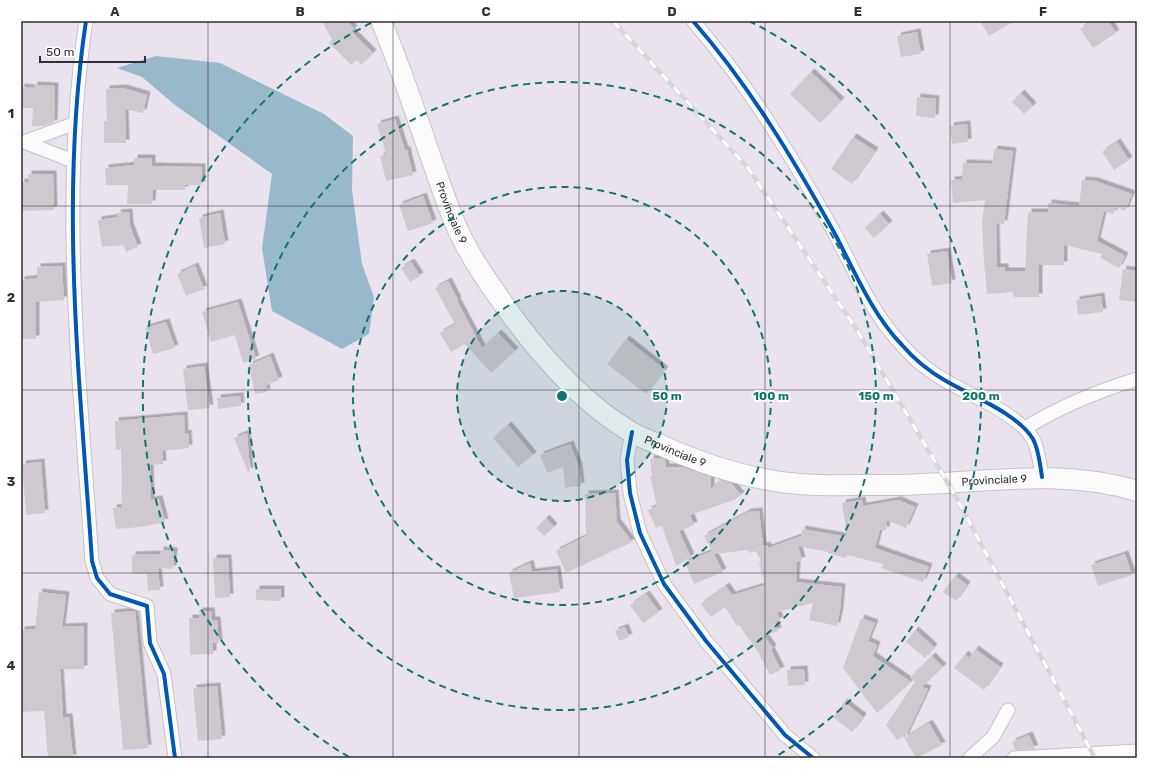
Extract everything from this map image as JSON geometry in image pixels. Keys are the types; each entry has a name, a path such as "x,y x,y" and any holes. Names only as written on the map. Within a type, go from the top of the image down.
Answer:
{"main road":[{"name":"Provinciale 9","path":"381,21 396,56 455,222 471,255 507,308 550,364 598,408 632,432 703,463 760,478 799,484 883,486 1042,477 1112,485 1137,491"}],"street":[{"path":"86,21 77,90 73,161 74,258 78,362 92,560 97,578 110,594 147,606 150,643 164,674 175,758"},
{"path":"693,21 726,62 773,129 834,234 879,317 914,358 944,380 1005,414 1024,428 1034,440 1040,460 1042,477"},
{"path":"23,143 76,123"},
{"path":"23,143 73,161"},
{"path":"1024,428 1051,412 1116,386 1137,380"},
{"path":"632,432 627,460 630,493 640,534 664,584 706,641 785,735 813,758"},
{"path":"970,758 993,737 1008,710"},
{"path":"1014,758 1137,751"}],"water":[{"path":"156,56 220,63 324,114 353,136 352,190 362,264 374,297 369,334 342,349 272,311 262,248 272,174 175,105 142,77 117,68"}],"building":[{"path":"322,21 347,21 354,29 351,31 373,53 361,65 357,60 351,65 329,43 332,40"},
{"path":"980,21 1015,21 989,36"},
{"path":"1092,21 1108,21 1116,33 1093,48 1080,29"},
{"path":"917,32 921,54 901,57 897,36"},
{"path":"811,72 841,101 820,123 790,94"},
{"path":"34,85 55,86 54,123 44,126 32,126 33,108 21,108 21,87 34,88"},
{"path":"123,88 147,95 143,113 125,109 126,143 104,143 104,121 107,121 106,89"},
{"path":"1021,93 1033,106 1024,114 1012,102"},
{"path":"917,97 936,99 935,118 916,116"},
{"path":"395,119 405,150 407,150 413,175 386,181 380,156 386,154 377,124"},
{"path":"967,124 968,142 952,144 950,126"},
{"path":"853,137 875,151 852,184 831,169"},
{"path":"1117,142 1129,160 1114,170 1102,152"},
{"path":"994,149 1013,151 1004,224 996,223 997,267 1005,267 1005,271 1025,271 1028,212 1048,212 1048,203 1079,206 1082,180 1095,181 1132,194 1125,211 1116,207 1113,214 1104,211 1097,241 1125,256 1119,268 1100,258 1102,254 1064,245 1064,265 1039,265 1039,297 1014,297 1013,292 987,294 982,222 985,200 953,203 951,180 962,179 963,163 992,164"},
{"path":"134,158 152,158 152,166 202,167 202,185 185,185 185,190 153,190 152,204 127,204 128,185 106,185 105,168 134,165"},
{"path":"28,174 53,174 54,210 21,211 21,182 29,182"},
{"path":"423,196 433,223 408,231 399,205"},
{"path":"129,212 130,226 138,247 126,252 123,245 102,247 98,220 118,217 117,213"},
{"path":"220,213 225,244 204,248 199,218"},
{"path":"880,214 889,224 874,238 865,228"},
{"path":"947,251 952,283 932,286 927,254"},
{"path":"411,262 420,276 410,282 401,268"},
{"path":"62,266 64,300 36,302 36,339 22,339 21,280 37,278 37,267"},
{"path":"195,266 204,289 186,296 177,274"},
{"path":"1123,269 1137,271 1137,302 1119,300"},
{"path":"448,281 482,348 498,333 515,351 491,373 465,344 451,352 440,333 455,324 435,288"},
{"path":"1101,296 1103,312 1078,315 1076,300"},
{"path":"238,302 256,359 243,363 235,335 211,342 202,312"},
{"path":"166,322 175,348 153,354 145,328"},
{"path":"626,339 665,370 646,394 607,364"},
{"path":"270,356 279,380 266,385 267,392 255,394 249,365"},
{"path":"204,366 210,408 188,410 183,369"},
{"path":"240,396 241,406 218,409 217,398"},
{"path":"184,415 185,434 188,433 189,448 162,451 163,464 150,465 151,500 159,499 165,522 141,527 116,529 113,508 122,507 121,449 116,450 115,421"},
{"path":"508,425 533,455 518,467 493,438"},
{"path":"247,433 250,471 248,472 234,438"},
{"path":"570,444 579,467 581,486 565,488 563,467 547,473 540,455"},
{"path":"661,458 665,460 666,467 682,467 711,477 711,489 720,480 731,483 741,495 734,500 690,515 694,525 679,531 691,557 676,566 662,526 656,528 648,510 657,506 650,476 652,476 650,459"},
{"path":"41,462 45,513 26,515 22,464"},
{"path":"615,493 617,522 632,542 566,573 556,551 586,536 585,494"},
{"path":"862,500 863,506 898,500 915,507 906,528 887,520 886,530 880,530 875,548 929,567 923,582 881,568 883,564 847,555 846,558 828,552 798,546 802,560 797,562 796,582 842,587 837,626 809,620 813,603 777,612 780,620 775,622 778,631 764,636 773,648 771,650 781,670 770,675 758,652 739,625 737,626 725,607 711,617 701,604 726,586 732,595 765,585 759,563 761,561 756,551 749,553 748,550 714,554 723,572 694,584 685,562 712,551 704,536 748,512 759,511 763,546 767,545 768,548 801,536 802,529 847,537 842,503"},
{"path":"546,518 554,527 544,536 536,528"},
{"path":"160,550 174,551 173,569 158,568 160,590 148,591 147,574 132,574 132,555 160,554"},
{"path":"1125,554 1132,575 1098,586 1091,565"},
{"path":"213,558 228,558 230,597 215,598"},
{"path":"530,563 532,572 557,569 560,592 514,598 509,573"},
{"path":"955,576 967,585 956,601 943,592"},
{"path":"256,589 281,589 281,601 256,600"},
{"path":"39,592 66,595 62,627 84,626 84,669 60,669 63,717 69,717 73,758 48,758 44,711 21,712 21,630 35,629"},
{"path":"646,594 659,612 643,623 630,605"},
{"path":"135,611 148,748 123,750 111,613"},
{"path":"199,611 211,611 212,620 217,620 219,643 213,643 213,654 190,655 189,618 200,618"},
{"path":"861,618 875,623 868,641 877,645 873,656 911,682 877,713 843,668"},
{"path":"625,627 629,637 619,641 615,631"},
{"path":"915,630 934,647 925,658 906,642"},
{"path":"975,649 1000,667 984,690 954,668 965,654 969,658"},
{"path":"932,656 943,667 922,687 928,689 905,738 929,723 942,745 916,758 902,734 898,741 886,725 914,683 918,685 910,677"},
{"path":"804,669 805,685 788,686 787,670"},
{"path":"217,686 222,739 198,741 193,688"},
{"path":"844,702 863,717 852,732 833,717"},
{"path":"1029,735 1035,749 1015,750 1012,742"}],"railway":[{"path":"613,21 748,168 857,330 956,497 1095,758"}],"cycle path":[{"path":"86,21 78,88 74,155 73,223 74,291 92,561 97,578 110,594 147,606 150,643 164,674 175,758"},
{"path":"693,21 733,71 770,124 835,234 873,306 891,333 917,360 928,369 946,381 994,406 1026,430 1033,439 1037,448 1042,477"},
{"path":"632,432 627,460 630,493 640,533 664,584 706,641 785,735 813,758"}]}
